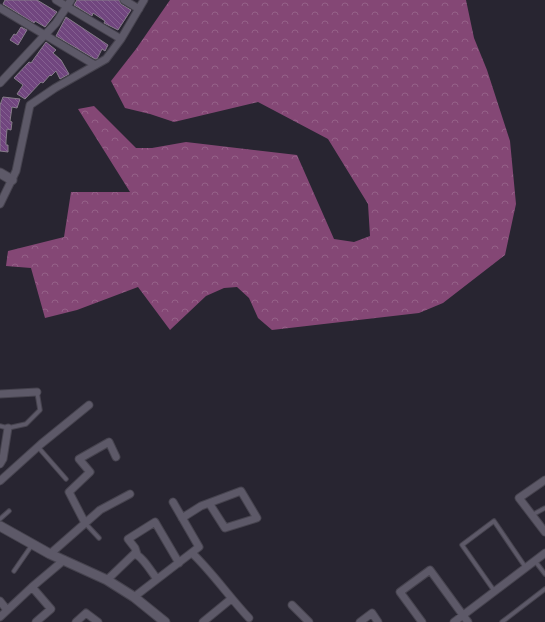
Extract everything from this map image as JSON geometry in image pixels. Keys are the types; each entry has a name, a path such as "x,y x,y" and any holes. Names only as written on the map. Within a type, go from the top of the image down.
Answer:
{"street":[{"path":"56,0 69,3 121,39"},
{"path":"124,0 139,9"},
{"path":"0,204 16,171 30,105 55,88 106,59 121,39 144,0"},
{"path":"0,83 45,35 69,3"},
{"path":"0,8 95,65"},
{"path":"0,173 12,180"},
{"path":"0,394 37,392"},
{"path":"0,481 89,405"},
{"path":"0,464 3,459 4,427"},
{"path":"85,524 69,492 90,472 79,459 109,442 116,457"},
{"path":"545,480 519,498 545,532"},
{"path":"182,518 201,506 208,503 241,491 257,518 225,528 208,503"},
{"path":"50,554 100,510 130,494"},
{"path":"134,597 200,547 172,502"},
{"path":"157,580 137,554 135,548 128,539 155,522 179,563"},
{"path":"0,526 32,545 107,580 134,597 165,622"},
{"path":"192,553 205,566 231,599 249,618"},
{"path":"454,622 545,553"},
{"path":"107,580 131,555 137,554"},
{"path":"0,617 64,560"},
{"path":"422,622 400,592 430,570 468,622"},
{"path":"32,587 51,609 36,622"},
{"path":"203,622 231,599"},
{"path":"0,602 7,610"},
{"path":"292,605 309,622"},
{"path":"76,622 86,613 98,622"},
{"path":"360,622 372,613 378,622"}],"lane":[{"path":"4,427 26,424 40,410 37,392"},
{"path":"38,447 66,479"},
{"path":"532,516 545,508"},
{"path":"0,519 9,511"},
{"path":"494,592 462,545 494,521 526,568"},
{"path":"85,524 100,538"},
{"path":"14,571 32,545"},
{"path":"535,561 545,574"},
{"path":"502,622 545,589"}],"green space":[{"path":"170,0 466,0 474,38 487,70 510,141 516,204 505,255 443,303 419,313 272,330 258,318 249,298 237,287 224,288 206,296 170,330 138,287 77,310 45,318 31,268 6,266 8,251 64,237 71,192 130,192 78,109 94,106 136,148 152,148 186,142 297,155 334,239 354,242 370,236 368,204 328,139 258,102 174,122 125,108 111,81 136,49"}],"building":[{"path":"5,0 37,0 57,12 45,27 35,21 34,23 3,4"},
{"path":"77,0 119,0 121,4 131,10 118,30 104,23 105,21 93,13 92,16 74,5"},
{"path":"66,17 108,45 105,51 102,49 97,59 56,36"},
{"path":"21,27 27,30 18,45 10,40 14,34 16,35"},
{"path":"46,42 56,50 53,53 61,60 69,74 60,79 56,71 43,83 41,82 25,99 17,94 23,85 14,78 29,62 31,63"},
{"path":"3,97 20,99 17,108 12,107 10,121 12,122 11,130 7,129 6,145 8,145 8,152 0,151 0,105"}]}
